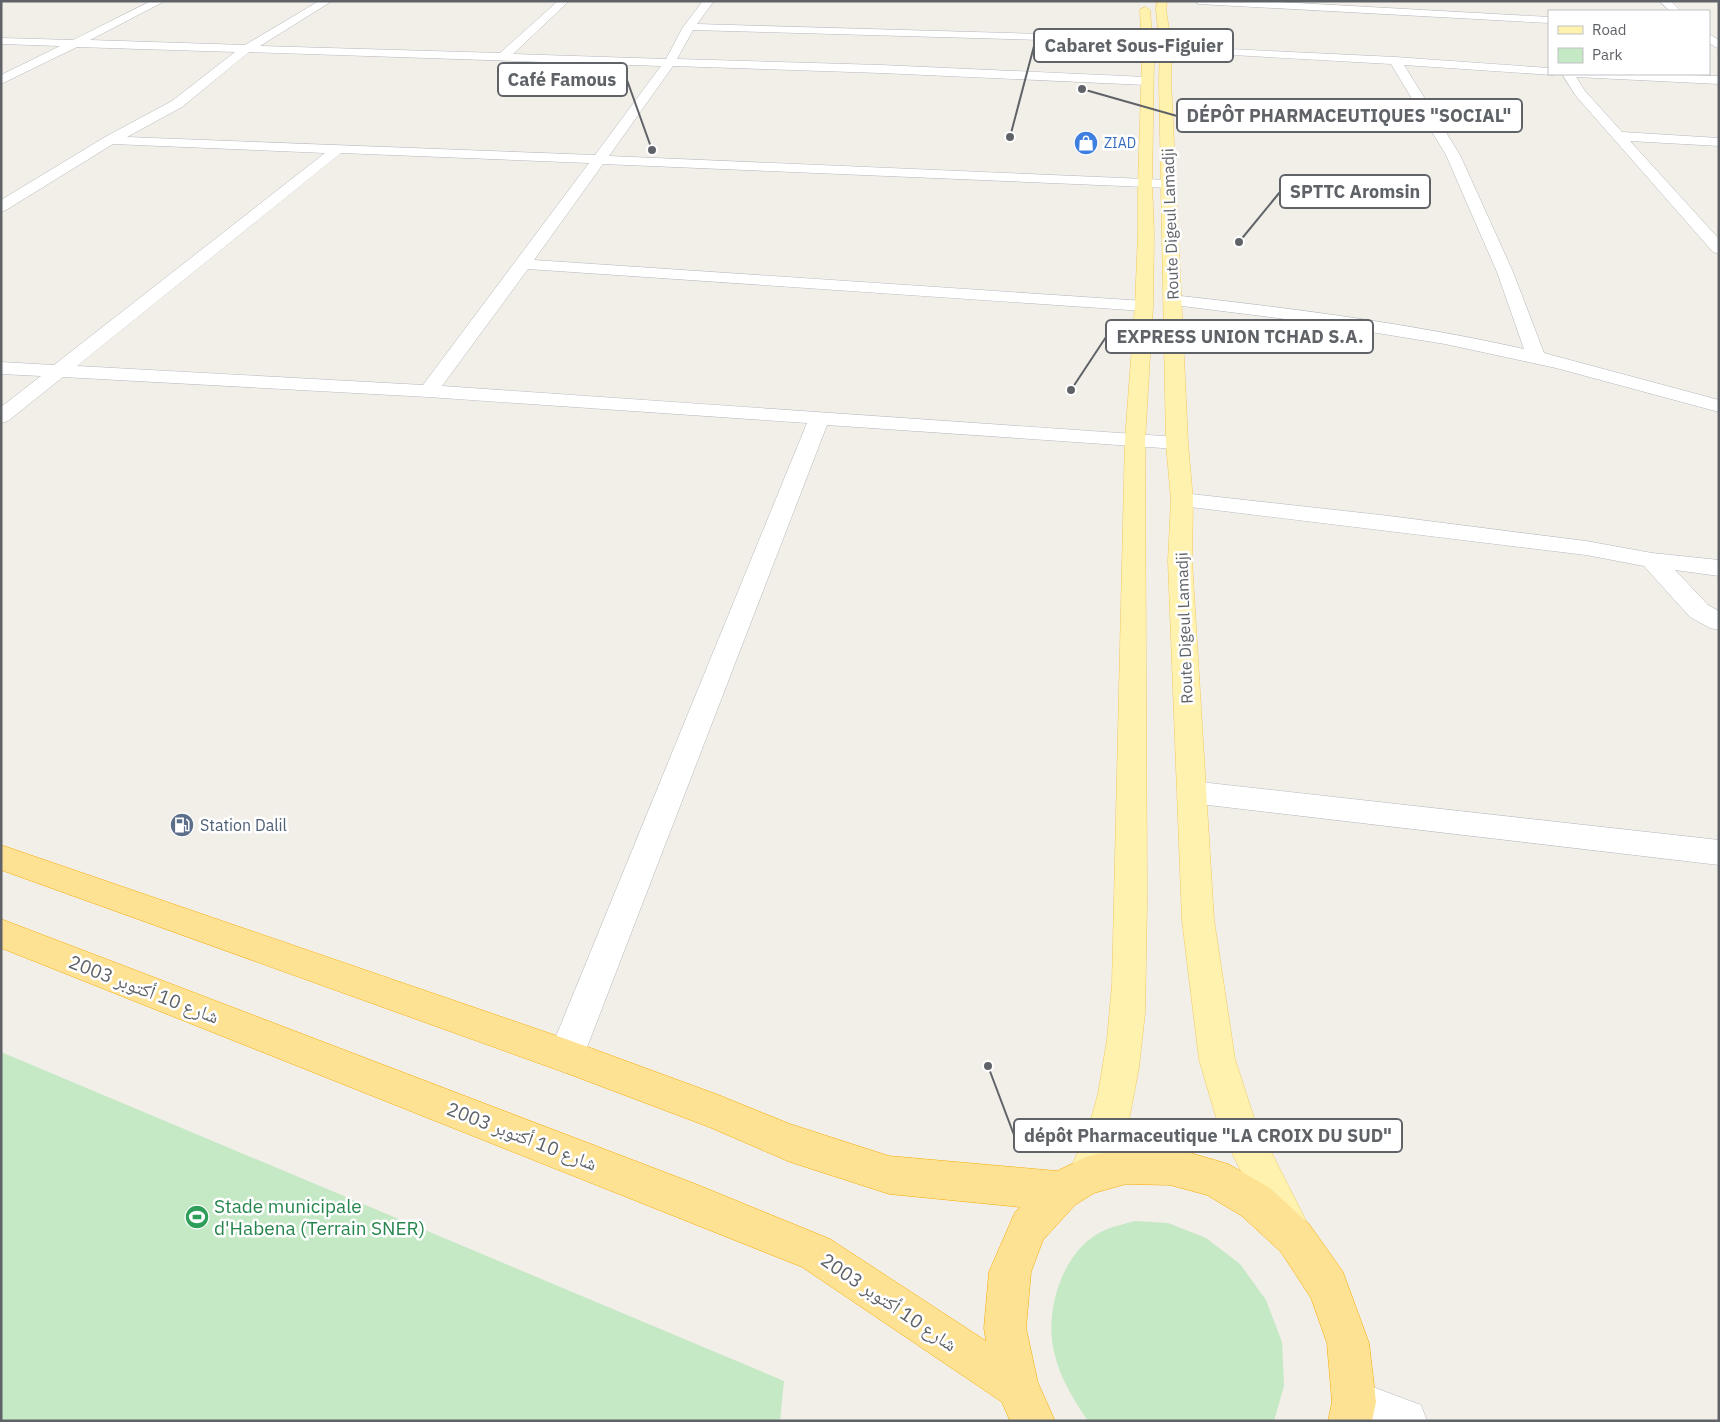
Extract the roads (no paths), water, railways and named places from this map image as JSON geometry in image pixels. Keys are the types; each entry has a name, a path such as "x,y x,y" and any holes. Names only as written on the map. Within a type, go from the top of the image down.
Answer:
{"highway":[{"path":"1,857 566,1056 716,1112 790,1143 889,1175 1074,1183 1126,1165 1144,1165 1170,1166 1214,1178 1256,1202 1295,1238 1328,1287 1348,1342 1352,1411"},
{"name":"شارع 10 أكتوبر 2003","path":"1,933 816,1253 1025,1404"},
{"path":"1025,1404 1006,1328 1010,1272 1029,1226 1074,1183"}],"main road":[{"path":"1074,1183 1110,1121 1123,1055 1129,975 1132,893 1135,440 1144,306 1146,233 1157,184 1146,81 1148,60 1156,44 1145,1"},
{"name":"Route Digeul Lamadji","path":"1162,1 1156,44 1165,80 1157,184 1172,300 1177,443 1182,500 1180,561 1198,920 1217,1059 1237,1124 1295,1238"}],"street":[{"path":"1,80 160,1"},
{"path":"1,207 110,140 177,104 245,50 326,1"},
{"path":"503,57 564,1"},
{"path":"428,391 523,264 668,63 689,27 709,1"},
{"path":"1199,1 1363,6 1544,20"},
{"path":"1664,1 1675,10"},
{"path":"1527,7 1544,20"},
{"path":"689,27 1156,44 1548,72"},
{"path":"1,41 891,70 1146,81"},
{"path":"1395,61 1452,155 1505,272 1536,357"},
{"path":"1569,75 1580,92 1719,249"},
{"path":"1602,75 1719,80"},
{"path":"1620,136 1719,142"},
{"path":"110,140 927,172 1157,184"},
{"path":"1,417 338,149"},
{"path":"523,264 1144,306"},
{"path":"1172,300 1335,319 1446,338 1536,357 1719,406"},
{"path":"1,368 428,391 1177,443"},
{"path":"566,1056 820,417"},
{"path":"1182,500 1381,522 1586,548 1652,560 1719,568"},
{"path":"1652,560 1700,611 1719,622"},
{"path":"1191,792 1719,853"},
{"path":"1352,1411 1405,1421"}],"place":[{"name":"DÉPÔT PHARMACEUTIQUES \"SOCIAL\"","path":"1082,89"},
{"name":"Cabaret Sous-Figuier","path":"1010,137"},
{"name":"ZIAD","path":"1086,143"},
{"name":"Café Famous","path":"652,150"},
{"name":"SPTTC Aromsin","path":"1239,242"},
{"name":"EXPRESS UNION TCHAD S.A.","path":"1071,390"},
{"name":"Station Dalil","path":"182,825"},
{"name":"dépôt Pharmaceutique \"LA CROIX DU SUD\"","path":"988,1066"},
{"name":"Stade municipale d'Habena (Terrain SNER)","path":"197,1217"}]}
